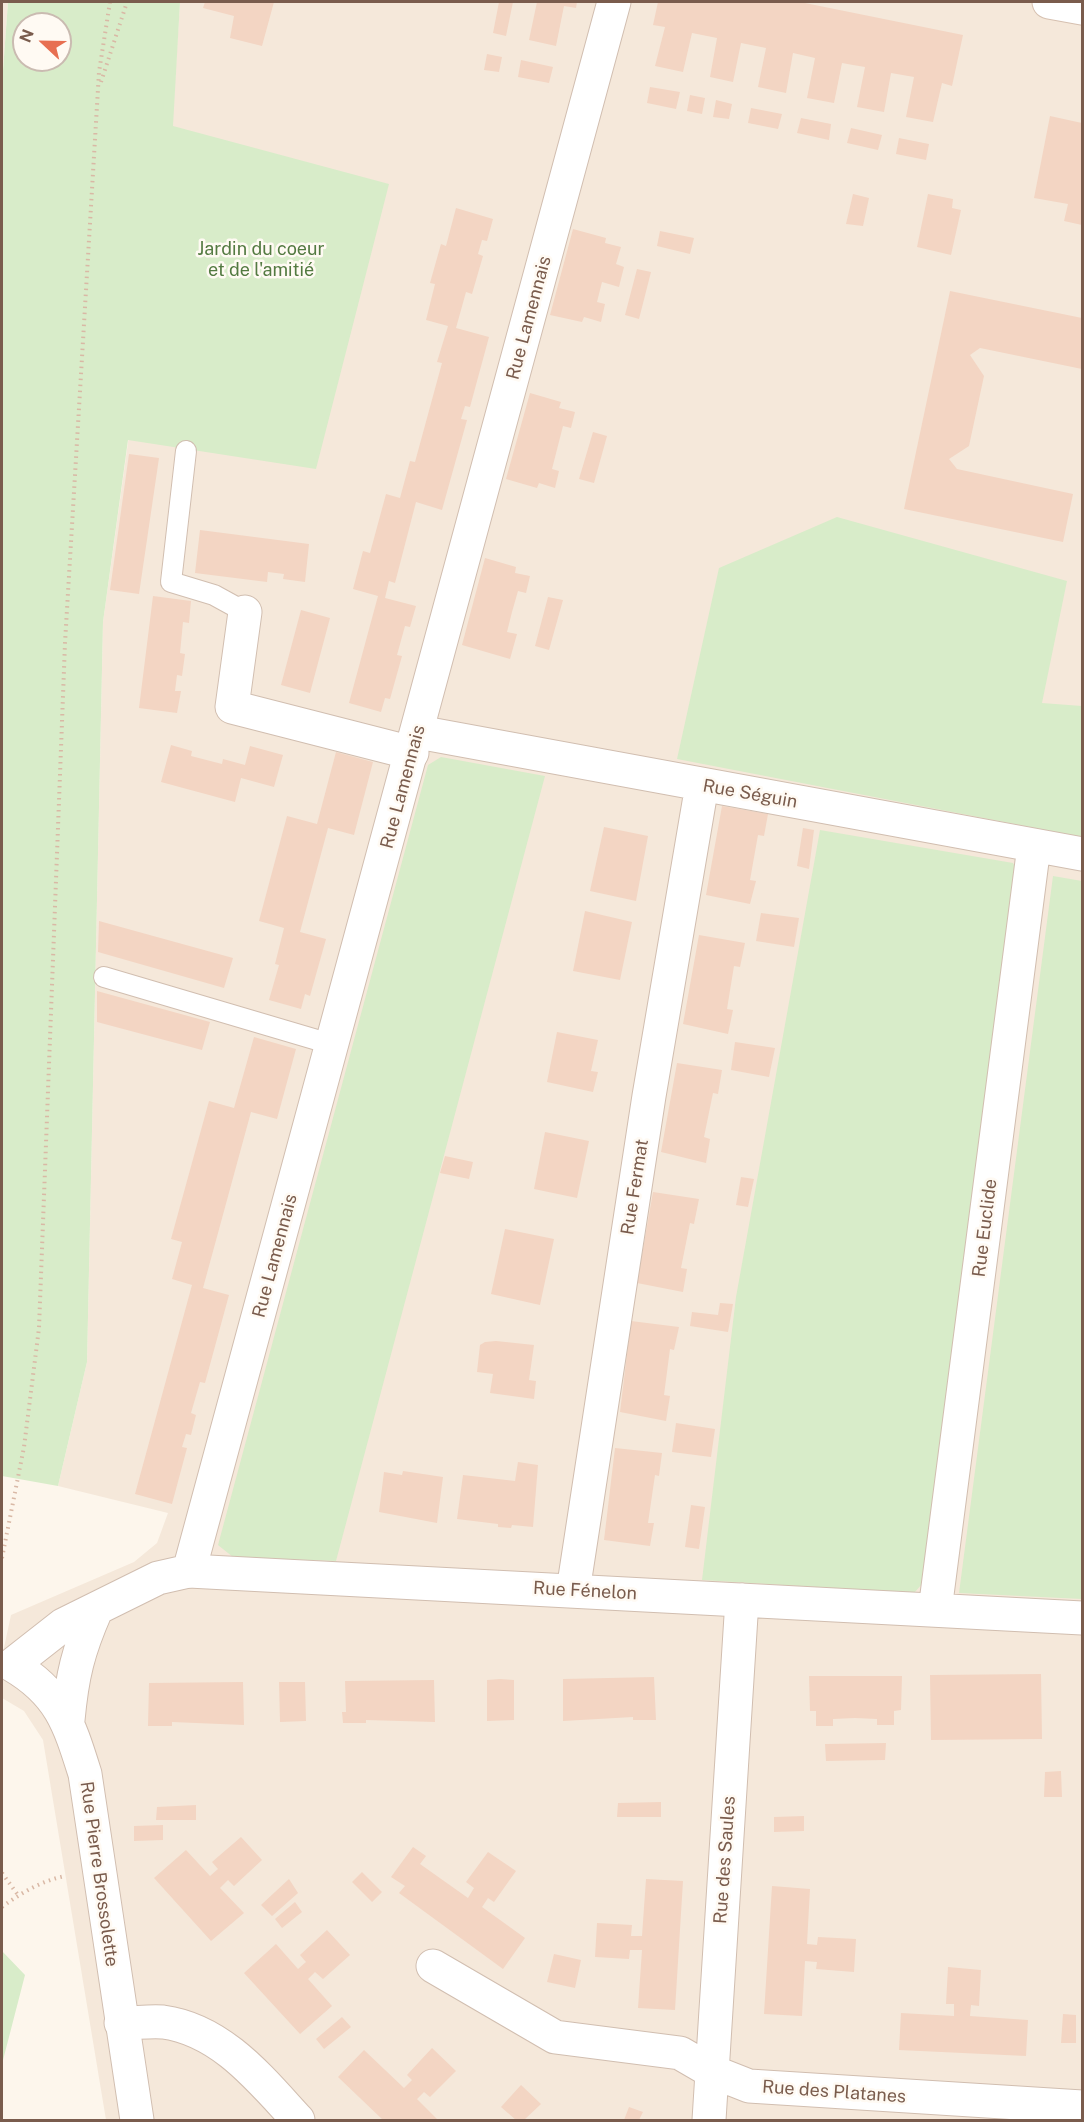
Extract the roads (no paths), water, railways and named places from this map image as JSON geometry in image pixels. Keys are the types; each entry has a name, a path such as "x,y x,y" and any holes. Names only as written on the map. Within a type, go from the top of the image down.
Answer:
{"street":[{"name":"Rue Lamennais","path":"189,1571 334,1044 614,2"},
{"path":"1048,2 1083,8"},
{"name":"Rue Séguin","path":"244,612 232,707 415,743 702,785 1083,854"},
{"name":"Rue Fermat","path":"573,1591 649,1096 702,785"},
{"name":"Rue Euclide","path":"935,1610 1034,846"},
{"name":"Rue Fénelon","path":"7,1663 63,1625 96,1611 125,1593 158,1578 189,1571 1083,1618"},
{"name":"Rue des Saules","path":"709,2121 742,1600"},
{"path":"68,1720 73,1673 80,1648 96,1611"},
{"name":"Rue Pierre Brossolette","path":"7,1663 43,1686 68,1720 85,1774 137,2121"},
{"name":"Rue des Platanes","path":"433,1966 555,2037 680,2053 711,2071 749,2086 1083,2107"},
{"path":"121,2023 164,2022 205,2036 240,2058 298,2121"}],"lane":[{"path":"186,451 171,582 214,595 244,612"},
{"path":"104,977 334,1044"}],"park label":[{"name":"Jardin du coeur et de l'amitié","path":"261,259"}]}
